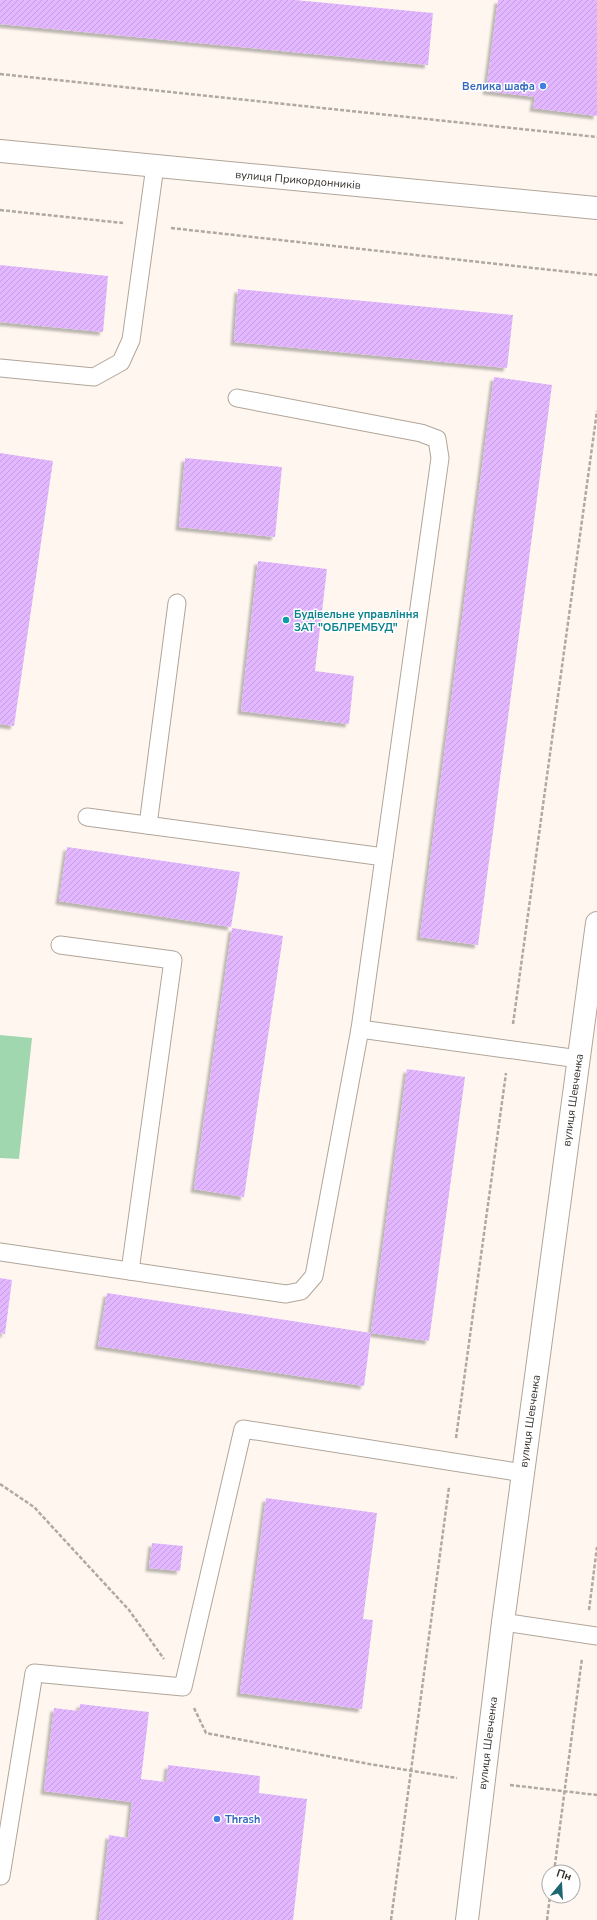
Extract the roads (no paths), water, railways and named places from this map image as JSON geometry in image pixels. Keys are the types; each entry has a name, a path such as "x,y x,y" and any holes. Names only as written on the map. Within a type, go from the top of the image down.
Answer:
{"street":[{"name":"вулиця Прикордонників","path":"0,151 597,208"},
{"name":"вулиця Шевченка","path":"467,1920 502,1622 597,923"}],"lane":[{"path":"0,368 94,377 121,362 131,340 155,166"},
{"path":"0,1252 286,1294 301,1291 314,1276 360,1029 440,458 437,439 422,433 237,398"},
{"path":"148,825 177,603"},
{"path":"87,817 384,857"},
{"path":"60,945 173,960 130,1271"},
{"path":"360,1029 579,1060"},
{"path":"1,1876 34,1673 183,1687 243,1430 522,1473"},
{"path":"502,1622 591,1635"}],"place":[{"name":"Велика шафа","path":"543,86"},
{"name":"Будівельне управління ЗАТ \"ОБЛРЕМБУД\"","path":"286,620"},
{"name":"Thrash","path":"217,1819"}]}
